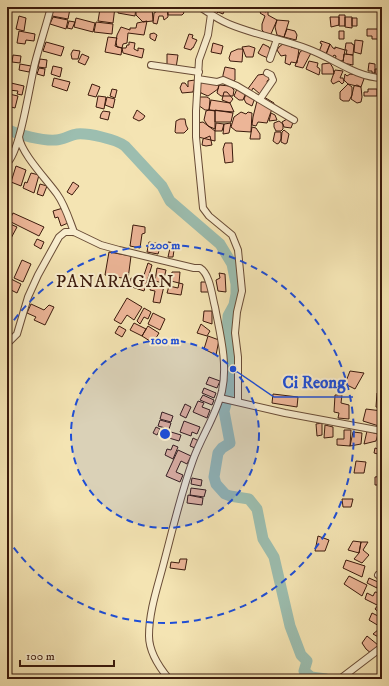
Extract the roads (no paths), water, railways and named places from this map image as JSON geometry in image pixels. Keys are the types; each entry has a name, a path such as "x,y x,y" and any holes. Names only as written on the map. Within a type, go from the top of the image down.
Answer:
{"street":[{"path":"7,163 13,156 19,136 34,64 51,7"},
{"path":"58,7 76,7"},
{"path":"200,7 228,24 315,52 353,71 372,77 382,78"},
{"path":"211,14 208,35 199,60 196,132 202,204 206,212 232,236 238,250 242,291 237,312 235,333 238,356 236,402"},
{"path":"270,58 277,39"},
{"path":"151,65 217,82 223,80 237,86 294,120"},
{"path":"260,99 273,80 271,75 267,73"},
{"path":"19,136 23,149 58,196 74,232"},
{"path":"7,344 17,334 28,297 38,275 59,237 65,232 74,232 119,250 194,268 200,268 205,272 212,295 222,342 224,371 222,399 193,460 152,604 149,637 154,657 169,679"},
{"path":"222,399 285,413 382,431"},
{"path":"340,679 382,647"}],"waterway":[{"path":"7,129 44,140 59,140 77,134 88,134 121,143 162,186 170,201 220,244 232,264 236,284 236,294 234,305 228,316 227,336 232,354 233,378 224,411 230,443 222,448 218,453 214,477 216,484 225,494 249,499 257,509 263,539 274,557 290,626 301,655 307,661 304,671 311,677 326,679"}],"place":[{"name":"Ci Reong","path":"233,369"}],"district":[{"name":"PANARAGAN","path":"115,281"}]}
